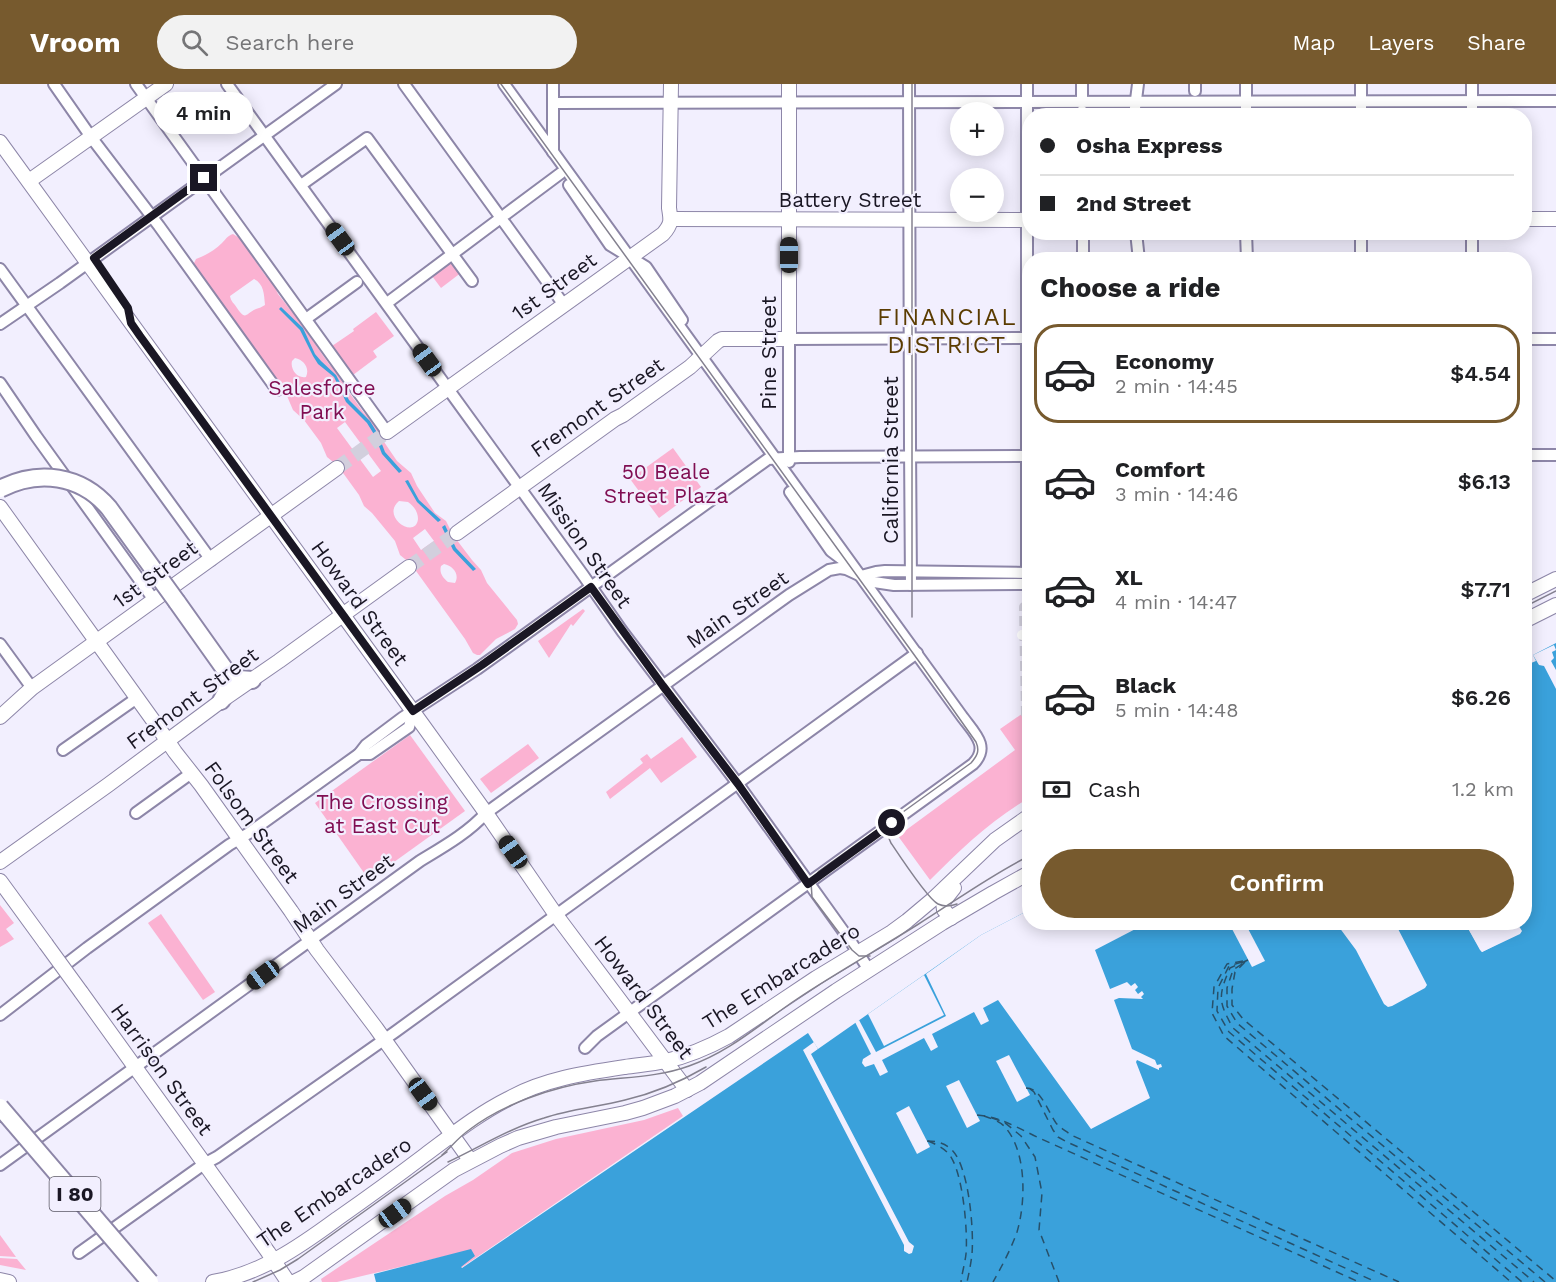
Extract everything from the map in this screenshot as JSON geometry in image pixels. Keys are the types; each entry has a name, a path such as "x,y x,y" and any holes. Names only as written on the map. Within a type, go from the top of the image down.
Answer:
{"highway":[{"path":"0,489 16,481 42,477 67,480 88,489 99,497 226,671 239,679 252,680"},
{"path":"221,701 227,690 226,671"},
{"name":"I 80","path":"0,1107 150,1282"},
{"name":"I 80","path":"0,1113 145,1282"}],"main road":[{"path":"29,181 166,84"},
{"path":"671,84 669,207 671,219"},
{"name":"Pine Street","path":"789,84 789,339"},
{"name":"Howard Street","path":"0,142 91,260 131,323 413,711 556,915 687,1090"},
{"name":"1st Street","path":"387,432 663,234 668,229 671,219"},
{"name":"Battery Street","path":"671,219 1022,220"},
{"path":"1532,219 1556,219"},
{"name":"Fremont Street","path":"457,533 690,367 714,343 722,339 789,339"},
{"name":"1st Street","path":"0,717 32,688 337,468"},
{"name":"Folsom Street","path":"1,511 190,774 201,785 470,1161"},
{"name":"Fremont Street","path":"0,862 409,567"},
{"path":"1532,592 1556,579"},
{"path":"1532,617 1556,605"},
{"path":"0,710 32,688"},
{"name":"The Embarcadero","path":"213,1282 239,1275 302,1245 452,1135 510,1097 561,1078 666,1061 693,1053 729,1036 816,978 892,932 915,915 995,840 1022,821"},
{"path":"951,918 944,910 945,899 970,864"},
{"name":"The Embarcadero","path":"294,1282 454,1170 500,1146 556,1127 625,1113 659,1102 700,1083 836,991 951,918 1022,877"},
{"name":"Harrison Street","path":"0,881 288,1282"},
{"path":"951,891 948,899 952,908 958,911 965,910"},
{"path":"0,1280 9,1282"}],"street":[{"path":"54,84 277,390"},
{"path":"136,84 387,432"},
{"name":"Mission Street","path":"227,84 663,686 738,784 869,970"},
{"path":"0,324 265,135 323,87 336,84"},
{"path":"404,84 564,305"},
{"path":"553,84 553,152 555,163 561,173 610,245 646,267 652,275 685,325 687,337 700,356 917,653 977,737 981,748 981,755 973,764 597,1036 585,1048"},
{"name":"California Street","path":"909,84 911,585"},
{"path":"1027,84 1027,108"},
{"path":"1082,84 1082,108"},
{"path":"1135,108 1138,84"},
{"path":"1246,84 1246,108"},
{"path":"1361,84 1361,108"},
{"path":"1472,84 1472,108"},
{"path":"506,86 630,258"},
{"path":"1096,108 1136,102 1556,101"},
{"path":"553,103 1027,102 1068,108"},
{"path":"533,124 553,118"},
{"path":"301,185 367,138 472,281"},
{"path":"387,303 561,173"},
{"path":"0,269 211,560"},
{"path":"310,316 357,282"},
{"path":"789,339 1022,338"},
{"name":"Pine Street","path":"788,478 789,339"},
{"path":"1532,339 1556,339"},
{"path":"0,383 154,600"},
{"path":"1532,455 1556,455"},
{"path":"0,1015 87,948 359,754 366,745 482,665 768,459 774,457 1022,456"},
{"path":"774,457 779,476 831,551 861,576"},
{"name":"Main Street","path":"0,1165 420,861 449,844 486,813 789,595 829,570 840,568 874,582 894,585 1022,578"},
{"path":"861,576 876,572 910,572 1022,578"},
{"path":"0,644 32,688"},
{"path":"79,1253 384,1040 917,653"},
{"path":"63,750 137,698"},
{"path":"136,813 190,774"}],"green space":[{"name":"Salesforce Park","path":"233,234 241,239 265,275 272,280 278,294 307,327 313,341 329,364 341,375 346,388 364,413 374,422 380,436 397,461 411,473 435,513 446,521 453,535 481,570 487,583 517,620 518,624 515,629 496,639 480,655 473,653 411,564 400,555 395,541 364,506 359,495 338,466 327,457 321,443 304,420 293,410 287,396 193,265 196,259 219,246","holes":["254,279 262,287 265,305 244,315 230,296","295,358 303,363 307,368 306,377 297,375 292,364","345,422 381,471 373,477 337,428","399,501 408,502 417,514 416,525 406,527 401,524 396,519 394,507","425,529 434,541 421,550 413,538","444,564 453,569 457,577 455,583 448,582 441,573"]},
{"path":"453,260 462,272 441,288 432,276"},
{"path":"376,312 394,336 373,351 377,357 353,375 332,346"},
{"name":"50 Beale Street Plaza","path":"673,448 701,487 659,518 630,479"},
{"path":"583,609 585,611 573,626 571,624 549,658 538,641"},
{"path":"1022,714 1022,802 989,825 930,880 898,836 1015,750 1000,729"},
{"name":"The Crossing at East Cut","path":"410,735 465,811 369,880 315,803"},
{"path":"682,737 697,757 661,783 650,768 610,799 606,792 643,763 640,759 647,754 651,759"},
{"path":"528,744 539,758 491,793 480,779"},
{"path":"0,905 14,923 6,929 14,939 0,947"},
{"path":"161,914 215,992 203,1000 148,923"},
{"path":"678,1108 683,1116 461,1268 471,1250 337,1282 322,1282 321,1279 512,1153 556,1139 644,1120"},
{"path":"0,1235 16,1257 0,1256"},
{"path":"0,1258 17,1259 26,1270 0,1265"}],"water":[{"path":"281,307 303,328 315,354 336,375 349,400 370,421 385,452 402,471 399,473 382,454 367,423 346,402 334,377 318,364 300,330 279,309"},
{"path":"408,480 419,500 441,520 438,522 417,502 405,481"},
{"path":"445,525 456,548 476,569 473,571 453,550 442,527"},
{"path":"1556,643 1556,1282 376,1282 374,1274 471,1249 475,1256 462,1268 808,1033 818,1049 981,935 1022,914 1022,930 1341,930 1356,950 1384,1004 1388,1007 1392,1006 1427,985 1399,930 1469,930 1482,952 1521,932 1520,930 1532,930 1532,663 1536,661 1533,655"}],"pier":[{"path":"1554,645 1556,650 1552,652 1554,658 1551,661 1556,670 1556,689 1544,666 1539,665 1533,655"},
{"path":"1022,914 1022,930 1134,930 1095,950 1110,989 1127,982 1131,986 1135,983 1138,987 1135,990 1138,994 1142,991 1144,994 1141,997 1143,999 1119,998 1114,1000 1132,1049 1155,1060 1157,1065 1161,1064 1162,1067 1159,1070 1137,1060 1136,1062 1150,1098 1091,1129 998,1000 983,1008 989,1021 981,1025 974,1012 932,1034 938,1047 931,1051 924,1038 882,1060 888,1072 880,1076 874,1064 865,1067 862,1063 863,1059 871,1054 855,1022 859,1020 876,1052 946,1016 926,974 981,935"},
{"path":"1233,930 1249,930 1265,961 1252,967"},
{"path":"1469,930 1473,930 1483,949 1518,930 1522,931 1482,952"},
{"path":"924,975 944,1015 884,1046 868,1014"},
{"path":"814,1042 818,1049 811,1054 909,1242 914,1246 912,1253 904,1251 904,1245 803,1050"},
{"path":"1009,1055 1030,1095 1017,1102 996,1061"},
{"path":"959,1080 980,1121 967,1128 946,1086"},
{"path":"909,1106 930,1147 917,1154 896,1113"}],"ferry route":[{"path":"1248,960 1230,968 1223,985 1222,1005 1233,1028 1534,1282"},
{"path":"1243,961 1227,964 1214,987 1212,1013 1224,1036 1511,1282"},
{"path":"1242,962 1229,966 1218,988 1217,1011 1229,1032 1522,1282"},
{"path":"1245,962 1235,972 1232,989 1232,1005 1243,1019 1556,1281"},
{"path":"1242,964 1233,970 1227,988 1227,1006 1237,1023 1545,1282"},
{"path":"1026,1088 1040,1096 1056,1123 1071,1135 1399,1282"},
{"path":"1030,1089 1034,1092 1058,1137 1376,1282"},
{"path":"977,1115 1008,1123 1359,1282"},
{"path":"984,1116 1002,1124 1012,1136 1021,1162 1023,1177 1022,1206 1017,1232 993,1282"},
{"path":"992,1118 1004,1122 1021,1136 1035,1157 1042,1193 1039,1230 1059,1282"},
{"path":"927,1141 941,1143 952,1150 963,1170 972,1230 972,1254 967,1282"},
{"path":"928,1141 948,1153 961,1186 966,1244 961,1282"}],"tunnel":[{"path":"337,468 387,432"},
{"path":"409,567 457,533"}],"tram line":[{"path":"501,84 976,742 977,753 971,763 896,817 889,826 888,832 895,849 933,900 943,906 957,904"},
{"path":"912,84 912,617"},
{"path":"1532,603 1556,591"},
{"path":"870,956 859,956 852,950 812,897 811,882 819,871 891,820"},
{"path":"442,1155 482,1121 512,1105 545,1092 595,1081 666,1072 689,1066 718,1053 812,989 1022,860"},
{"path":"448,1162 531,1122 564,1112 645,1094 677,1082 706,1067"},
{"path":"253,1282 298,1259 447,1152"}],"district":[{"name":"FINANCIAL DISTRICT","path":"947,331"}],"route":[{"path":"204,178 94,258 128,308 131,323 140,336 413,711 591,587 738,784 808,884 892,823"}]}
